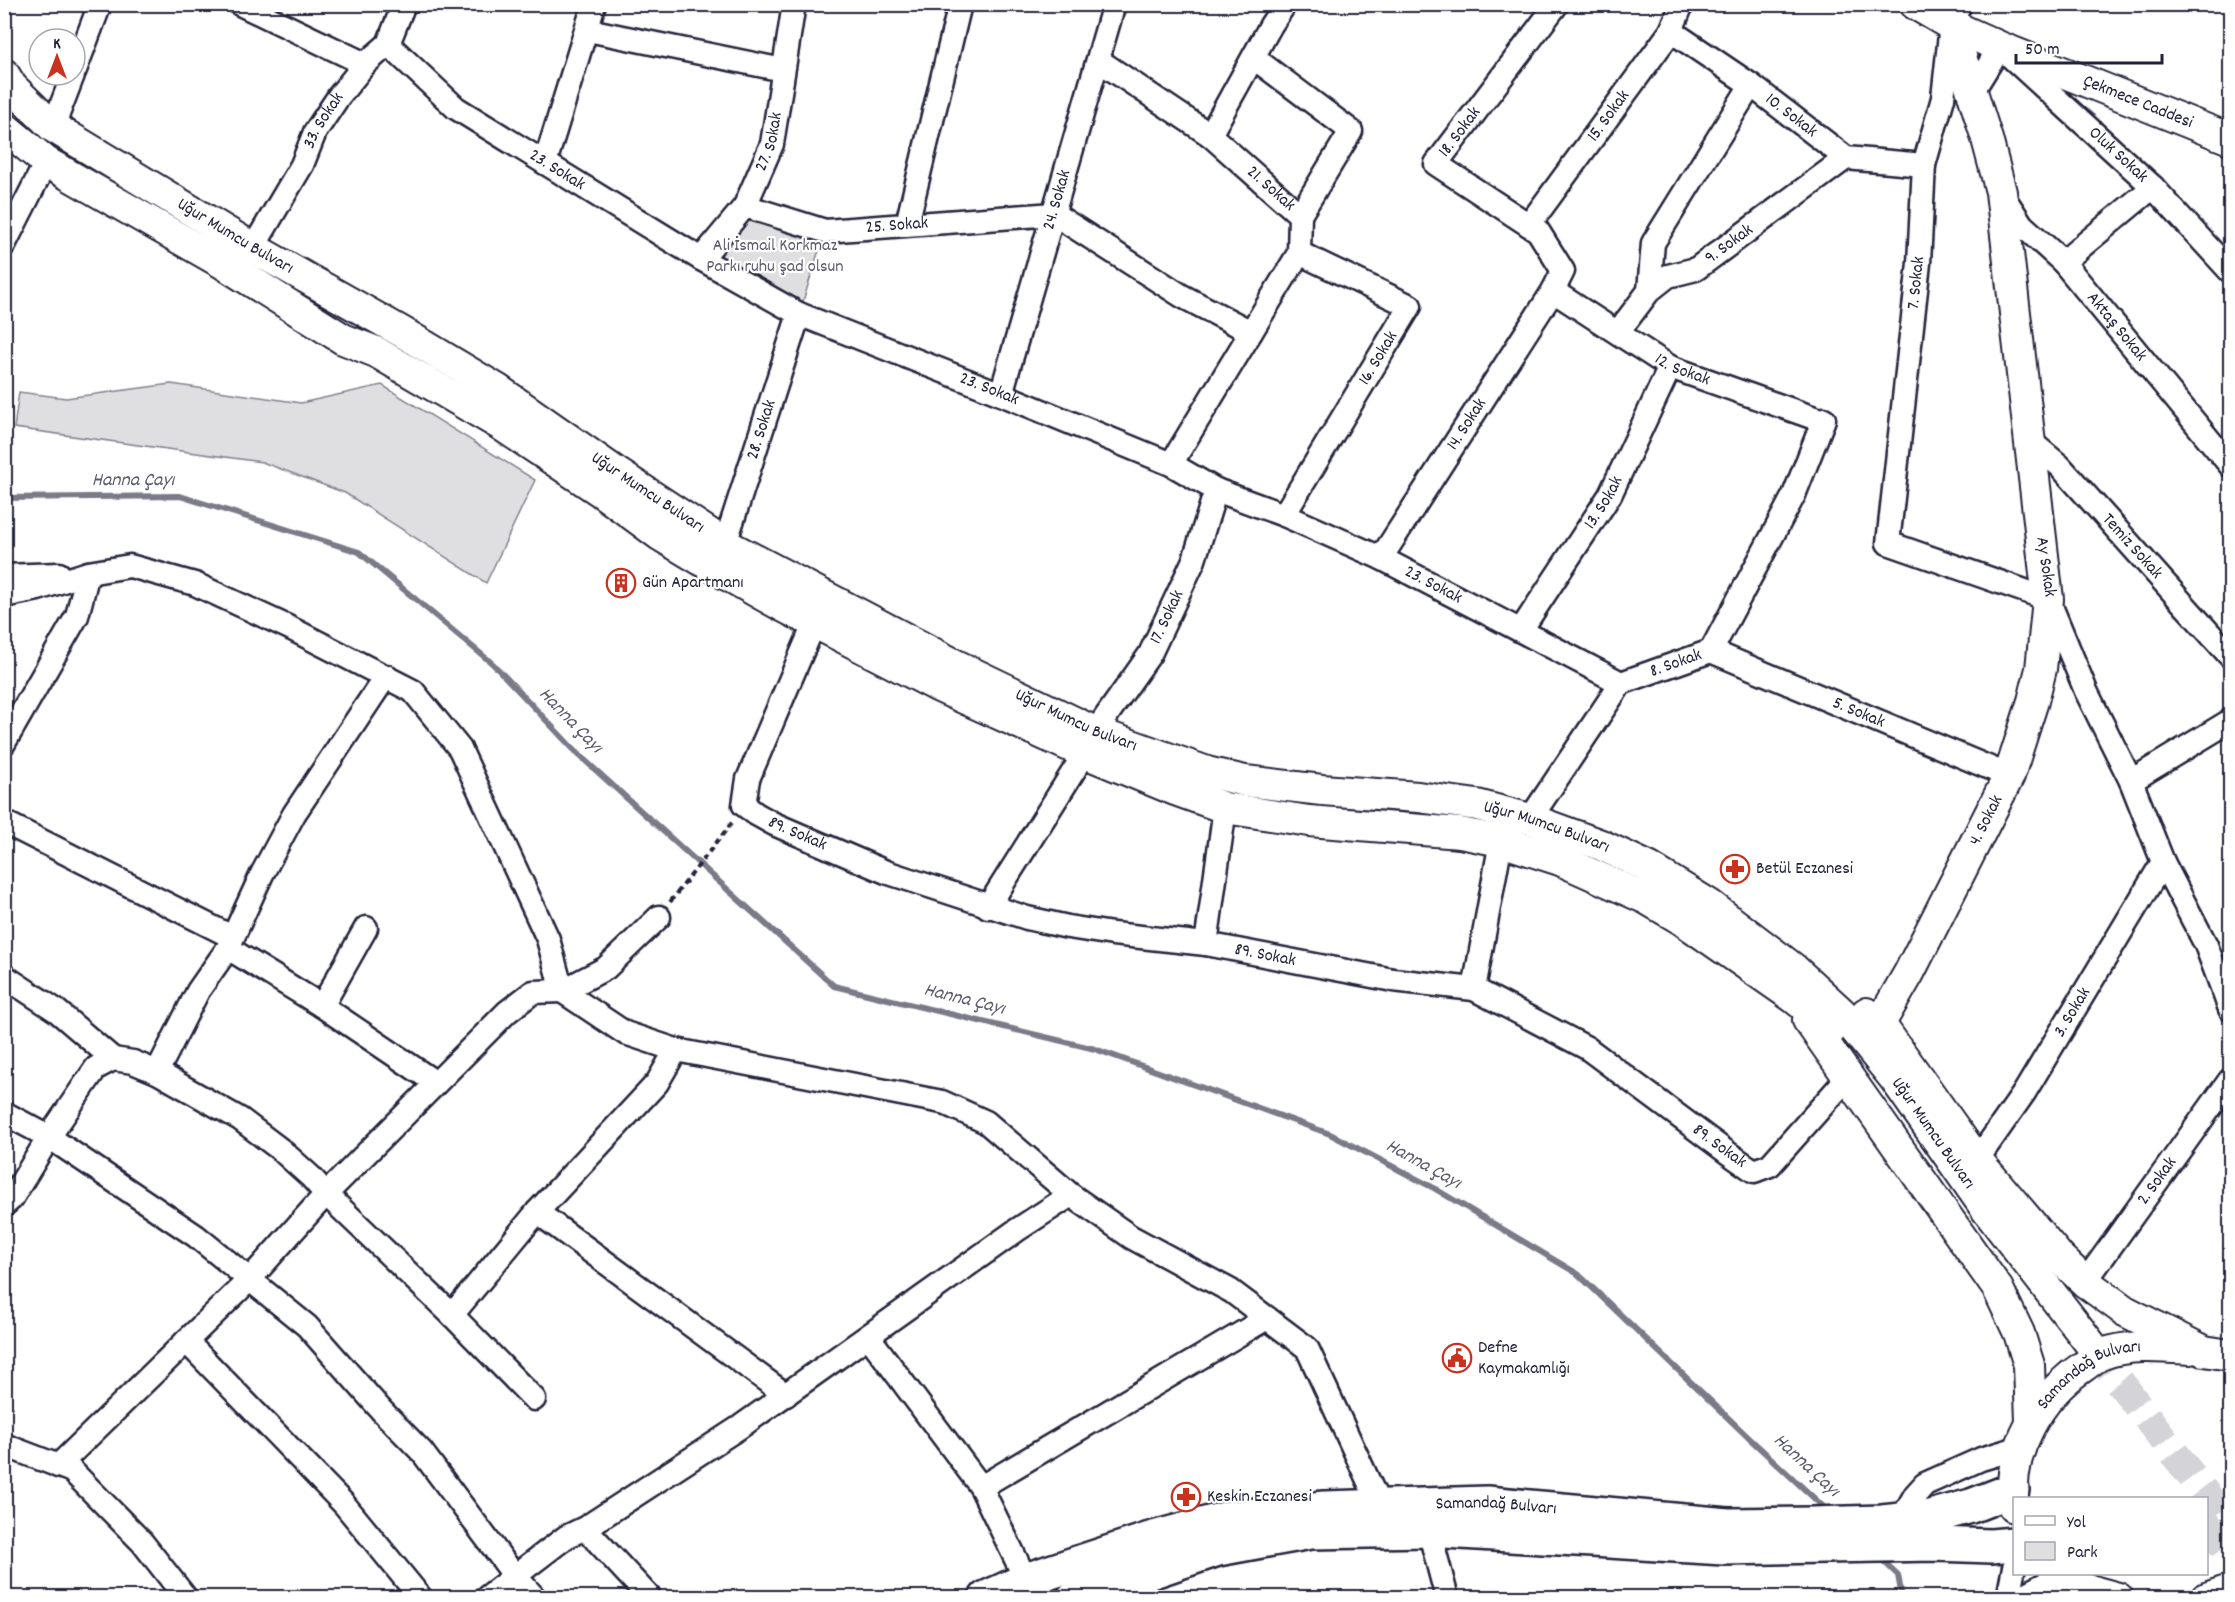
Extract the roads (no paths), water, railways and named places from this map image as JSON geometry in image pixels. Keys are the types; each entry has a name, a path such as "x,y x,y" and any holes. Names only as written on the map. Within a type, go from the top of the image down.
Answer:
{"highway":[{"name":"Samandağ Bulvarı","path":"1922,1527 1971,1506 2013,1498"},
{"name":"Samandağ Bulvarı","path":"986,1598 1026,1580 1150,1539 1228,1518 1324,1508 1487,1503 1726,1537"},
{"name":"Samandağ Bulvarı","path":"1074,1598 1218,1549 1311,1532 1429,1530 1726,1537 1922,1527 1991,1546 2013,1544"}],"main road":[{"name":"Çekmece Caddesi","path":"1915,4 1956,15 2000,47 2230,139"},
{"name":"Ay Sokak","path":"1956,15 1972,92 2001,192 2048,599"},
{"name":"Uğur Mumcu Bulvarı","path":"4,74 12,87 53,127 254,248 497,389 617,473 725,544 956,665 1175,790 1225,808 1309,821 1460,833 1501,840 1560,860 1647,899 1793,983"},
{"name":"Uğur Mumcu Bulvarı","path":"4,127 46,162 224,264 343,339 376,352 501,425 600,491 661,536 722,572 937,686 1090,742 1245,781 1322,790 1418,797 1477,805 1530,819 1601,845 1650,868 1710,905 1793,983 1817,1016 1858,1059 1960,1204 2085,1351"},
{"name":"4. Sokak","path":"1879,1025 1909,973 2009,776 2041,669 2048,599"},
{"path":"1793,983 1828,985 1855,1002 1879,1025 1977,1160 2060,1258 2085,1282 2125,1311 2222,1355"},
{"path":"1793,983 1848,1077 1998,1289 2019,1333 2029,1365 2026,1434"},
{"name":"Samandağ Bulvarı","path":"2013,1497 2014,1472 2026,1434 2070,1375 2101,1354 2124,1349 2161,1347 2222,1355"},
{"path":"2056,1575 2096,1592 2118,1598"},
{"path":"2206,1598 2230,1590"}],"street":[{"path":"87,38 100,4"},
{"path":"240,4 365,64"},
{"name":"33. Sokak","path":"254,248 302,165 315,132 339,96 365,64 388,44 404,4"},
{"path":"545,163 588,30 594,4"},
{"name":"27. Sokak","path":"701,259 745,206 772,144 794,4"},
{"path":"907,224 960,4"},
{"name":"24. Sokak","path":"1001,393 1114,4"},
{"path":"1210,135 1285,4"},
{"name":"15. Sokak","path":"1529,225 1671,31 1682,4"},
{"name":"18. Sokak","path":"1553,5 1436,164 1538,231 1563,271 1553,291"},
{"name":"7. Sokak","path":"1956,15 1943,98 1924,165 1919,263 1888,543 2048,599"},
{"path":"588,30 783,70"},
{"name":"10. Sokak","path":"1671,31 1751,86 1846,158"},
{"name":"23. Sokak","path":"388,44 456,108 701,259 799,314 1001,393 1171,464 1216,490 1284,515 1381,558 1621,683"},
{"path":"1972,92 2000,47"},
{"name":"Oluk Sokak","path":"2000,47 2153,187 2230,271"},
{"path":"1254,58 1351,131 1300,215"},
{"name":"21. Sokak","path":"1098,60 1210,135 1300,215 1299,253 1171,464"},
{"path":"1649,291 1653,243 1751,86"},
{"path":"53,127 68,87"},
{"path":"1846,158 1924,165"},
{"name":"9. Sokak","path":"1618,332 1649,291 1668,276 1696,269 1846,158"},
{"path":"4,245 46,162"},
{"path":"2063,262 2153,187"},
{"name":"Aktaş Sokak","path":"2001,192 2022,225 2063,262 2230,465"},
{"name":"25. Sokak","path":"745,206 825,231 1054,214"},
{"path":"1054,214 1182,296 1251,332"},
{"name":"16. Sokak","path":"1284,515 1410,306 1299,253"},
{"name":"12. Sokak","path":"1553,291 1671,367 1824,420"},
{"name":"14. Sokak","path":"1381,558 1553,291"},
{"name":"28. Sokak","path":"725,544 799,314"},
{"name":"13. Sokak","path":"1521,630 1610,495 1671,367"},
{"name":"8. Sokak","path":"1621,683 1711,651 1794,495 1824,420"},
{"name":"Temiz Sokak","path":"2030,441 2060,466 2230,656"},
{"name":"17. Sokak","path":"988,907 1090,742 1150,654 1194,560 1216,490"},
{"path":"4,576 88,573 130,566 195,584 288,627 413,691 460,749 548,939 562,991 625,1032 676,1050 942,1102 986,1122 1071,1195 1131,1237 1231,1291 1307,1348 1380,1506"},
{"path":"4,596 38,589 88,573"},
{"path":"4,743 77,616 88,573"},
{"name":"Ay Sokak","path":"2048,599 2086,691 2130,781 2163,862 2206,945 2230,1009"},
{"name":"89. Sokak","path":"815,622 748,779 744,805 774,824 886,872 988,907 1068,927 1206,944 1393,980 1474,989 1587,1048 1754,1170 1770,1165 1848,1077"},
{"name":"5. Sokak","path":"1711,651 2009,776"},
{"path":"157,1072 198,991 230,943 262,874 294,814 386,676"},
{"path":"1530,819 1621,683"},
{"path":"2130,781 2230,721"},
{"path":"1206,944 1225,808"},
{"path":"4,822 230,943 436,1083"},
{"path":"1474,989 1501,840"},
{"name":"3. Sokak","path":"1977,1160 2024,1093 2163,862"},
{"path":"58,1466 250,1279 326,1194 507,1012 533,992 562,991 606,968 659,917"},
{"path":"322,1006 366,928"},
{"path":"4,976 57,1011 113,1059 133,1062 157,1072 240,1119 281,1150 452,1315 534,1399"},
{"path":"452,1315 537,1212 657,1083 676,1050"},
{"path":"4,1204 12,1198 49,1137 96,1068 113,1059"},
{"name":"2. Sokak","path":"2085,1282 2230,1080"},
{"path":"4,1113 49,1137 196,1236 308,1326 382,1411 422,1452 514,1575 535,1598"},
{"path":"486,1598 566,1537 585,1528 786,1395 1017,1230 1071,1195"},
{"path":"537,1212 786,1395"},
{"path":"981,1487 1267,1318"},
{"path":"869,1337 981,1487 1026,1580"},
{"path":"186,1341 344,1504 421,1598"},
{"path":"1922,1527 1915,1495 1925,1484 1982,1460 2026,1434"},
{"path":"4,1445 72,1471 142,1542 186,1598"},
{"path":"585,1528 650,1598"},
{"path":"1429,1530 1447,1598"},
{"path":"2008,1598 2013,1572"},
{"path":"2018,1598 2056,1575"}],"waterway":[{"name":"Hanna Çayı","path":"4,498 180,496 359,552 493,664 578,754 834,986 1095,1049 1330,1134 1432,1187 1578,1274 1829,1512"},
{"name":"Hanna Çayı","path":"1879,1557 1898,1575 1902,1598"}],"tunnel":[{"path":"2092,1346 2208,1497"},
{"path":"2208,1497 2230,1526"},
{"path":"2208,1526 2230,1554"}],"place":[{"name":"Gün Apartmanı","path":"621,583"},
{"name":"Betül Eczanesi","path":"1735,869"},
{"name":"Defne Kaymakamlığı","path":"1457,1358"},
{"name":"Keskin Eczanesi","path":"1186,1497"}],"park label":[{"name":"Ali İsmail Korkmaz Parkı ruhu şad olsun","path":"775,256"}]}
